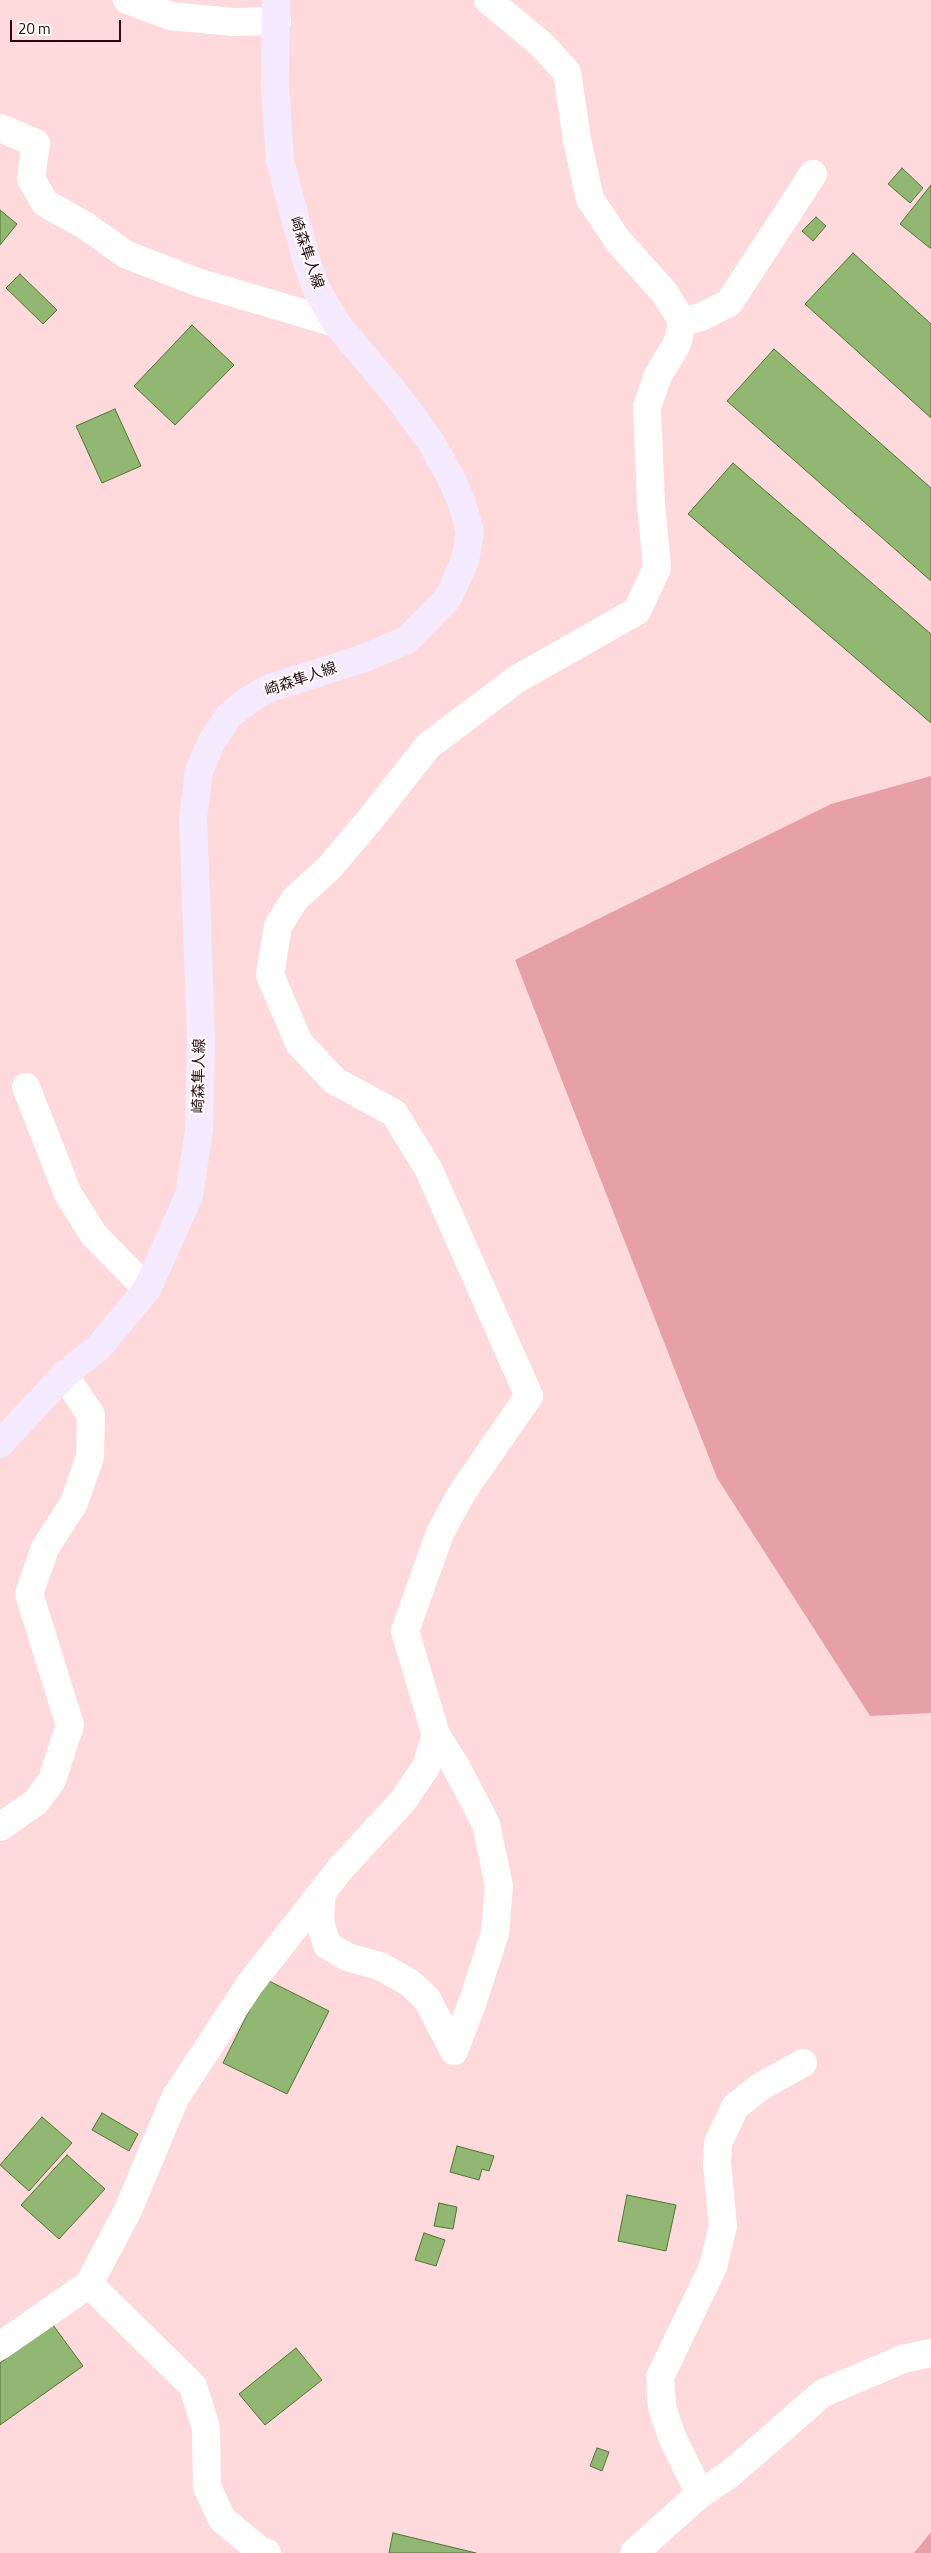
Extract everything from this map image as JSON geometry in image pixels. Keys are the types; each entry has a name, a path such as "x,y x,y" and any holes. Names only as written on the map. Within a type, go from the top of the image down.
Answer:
{"main road":[{"name":"崎森隼人線","path":"0,1444 64,1375 99,1347 147,1289 189,1196 199,1130 201,1036 193,818 199,771 211,743 229,715 267,689 362,659 407,640 448,598 465,561 470,532 462,502 452,478 415,419 336,323 316,288 290,205 280,161 275,85 277,11"}],"street":[{"path":"127,0 170,16 233,22 277,11"},
{"path":"322,1892 320,1922 327,1945 347,1957 380,1966 410,1983 427,1999 454,2051 473,2001 495,1933 499,1886 486,1824 455,1765 436,1735 405,1631 440,1533 464,1491 529,1396 428,1168 394,1114 335,1082 299,1043 270,975 278,926 295,899 329,868 428,746 517,679 637,612 657,568 651,503 647,407 658,375 676,346 683,322 664,292 618,241 590,199 577,140 567,72 541,44 488,0"},
{"path":"0,128 36,143 31,179 45,203 86,226 125,254 197,282 336,323"},
{"path":"683,322 701,317 729,303 813,174"},
{"path":"26,1087 68,1194 94,1235 147,1289"},
{"path":"0,1827 36,1802 52,1780 70,1725 29,1594 45,1548 74,1503 90,1457 91,1415 64,1375"},
{"path":"0,2346 89,2284 128,2210 175,2098 250,1984 322,1892 402,1802 426,1767 436,1735"},
{"path":"700,2494 672,2436 662,2407 660,2377 715,2258 723,2226 717,2163 718,2143 735,2108 760,2087 803,2063"},
{"path":"89,2284 193,2386 206,2428 207,2487 222,2519 258,2549 267,2553"},
{"path":"634,2553 700,2494 744,2463 823,2393 903,2358 931,2353"}],"shaded area":[{"path":"931,776 931,1713 870,1716 717,1478 515,960 831,804"},
{"path":"931,2532 931,2553 914,2553"}],"building":[{"path":"902,168 923,188 910,203 888,184"},
{"path":"931,185 931,248 930,248 900,224"},
{"path":"0,210 17,224 0,245"},
{"path":"816,217 826,226 813,241 802,231"},
{"path":"853,253 931,324 931,418 805,304"},
{"path":"20,274 57,310 43,324 6,288"},
{"path":"192,325 234,365 175,425 134,386"},
{"path":"774,349 931,488 931,581 727,401"},
{"path":"115,409 141,466 102,483 76,426"},
{"path":"733,463 931,634 931,723 688,514"},
{"path":"265,1979 329,2011 287,2094 223,2063"},
{"path":"102,2113 138,2134 129,2151 92,2130"},
{"path":"42,2117 72,2143 29,2191 0,2165"},
{"path":"457,2146 494,2156 489,2171 482,2169 479,2180 450,2172"},
{"path":"67,2155 105,2189 59,2239 21,2205"},
{"path":"627,2195 676,2205 666,2251 618,2241"},
{"path":"439,2203 457,2207 453,2229 434,2226"},
{"path":"424,2233 445,2240 436,2266 415,2260"},
{"path":"53,2325 83,2366 0,2425 0,2363"},
{"path":"296,2348 322,2380 265,2425 239,2394"},
{"path":"597,2448 609,2452 602,2471 590,2466"},
{"path":"393,2533 476,2553 389,2553"}]}
